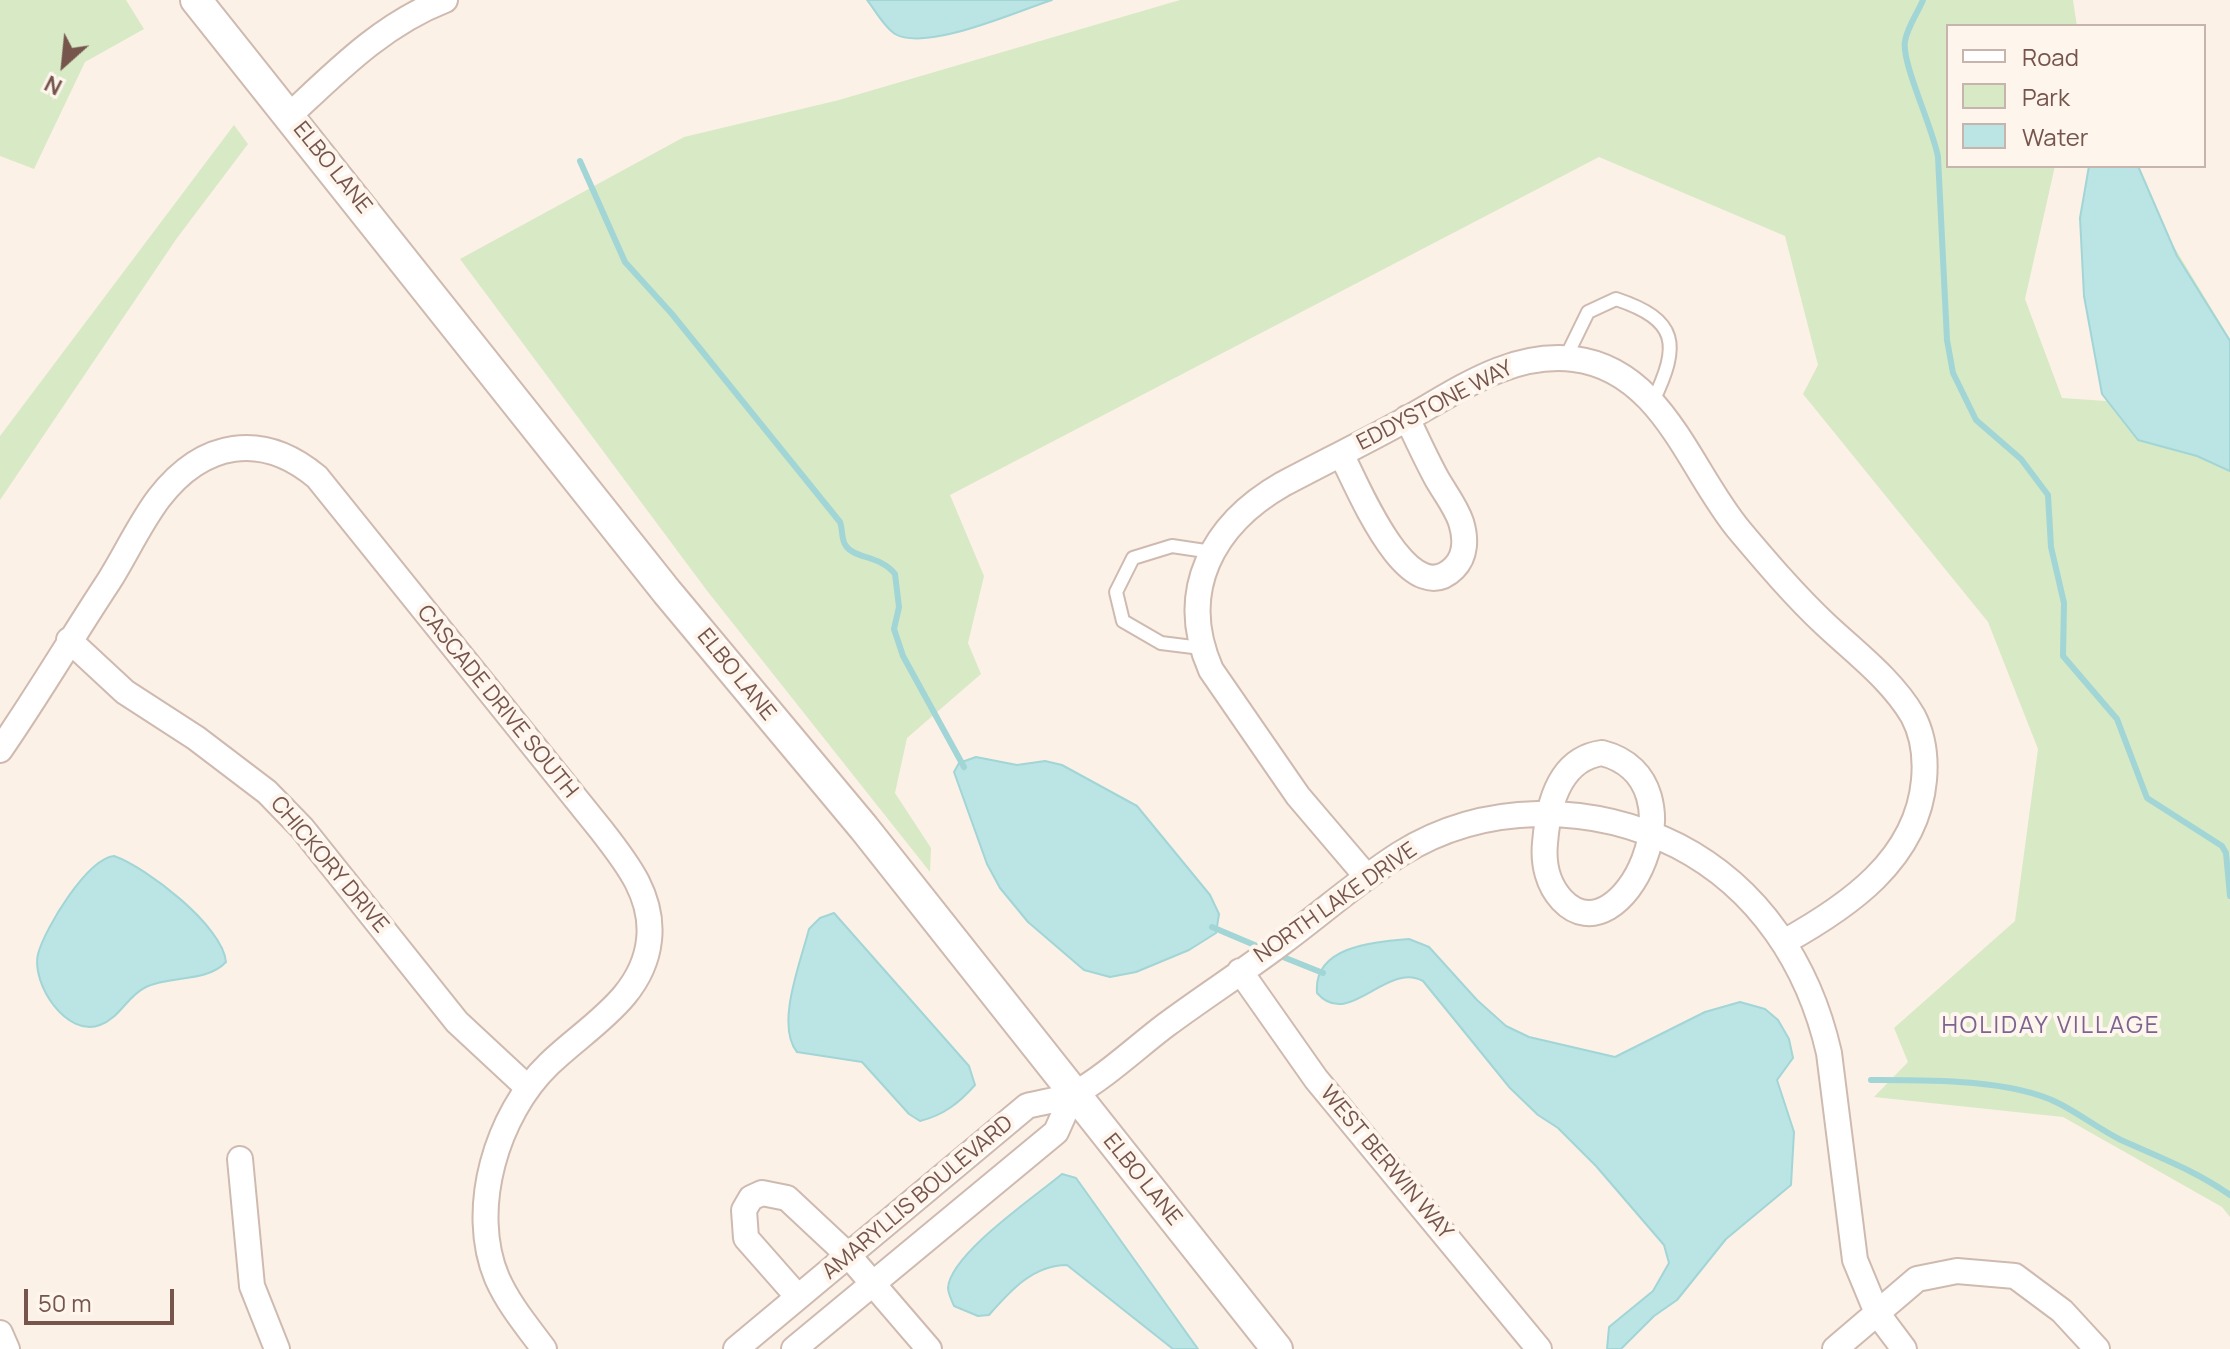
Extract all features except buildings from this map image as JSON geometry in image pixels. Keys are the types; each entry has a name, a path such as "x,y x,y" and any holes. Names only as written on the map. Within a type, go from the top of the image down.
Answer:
{"street":[{"name":"ELBO LANE","path":"196,0 667,592 864,828 1277,1349"},
{"path":"290,115 376,37 415,11 445,0"},
{"name":"EDDYSTONE WAY","path":"1367,877 1268,755 1223,691 1201,648 1197,599 1212,552 1224,531 1262,496 1508,366 1531,360 1565,359 1598,365 1636,386 1653,401 1732,522 1781,579 1901,698 1923,739 1923,787 1909,832 1897,853 1867,887 1818,923 1784,942"},
{"path":"1341,454 1397,557 1412,571 1430,579 1448,574 1460,562 1465,543 1461,522 1407,418"},
{"name":"CASCADE DRIVE SOUTH","path":"0,750 160,497 194,464 237,448 260,448 282,453 317,477 602,831 643,893 649,916 649,940 633,984 618,1004 549,1064 528,1088 508,1120 500,1142 490,1188 488,1233 496,1276 516,1311 544,1349"},
{"name":"CHICKORY DRIVE","path":"69,640 125,692 196,738 267,792 302,828 457,1022 528,1088"},
{"path":"1602,753 1615,756 1639,772 1650,800 1649,833 1639,875 1621,900 1594,913 1579,912 1555,891 1548,876 1544,854 1553,797 1567,771 1589,755 1602,753"},
{"name":"NORTH LAKE DRIVE","path":"1073,1094 1403,853 1456,827 1485,820 1549,814 1605,819 1649,833 1691,853 1741,888 1798,963 1822,1021 1834,1086 1855,1260 1877,1313 1904,1349"},
{"name":"WEST BERWIN WAY","path":"1240,971 1316,1079 1539,1349"},
{"name":"AMARYLLIS BOULEVARD","path":"736,1349 1027,1106 1073,1094"},
{"name":"AMARYLLIS BOULEVARD","path":"794,1349 874,1286 1056,1132 1073,1094"},
{"path":"240,1159 252,1286 277,1349"},
{"path":"798,1297 746,1238 744,1210 751,1198 775,1193 787,1198 849,1256 929,1349"},
{"path":"1835,1349 1917,1279 1957,1271 2015,1276 2062,1311 2097,1349"},
{"path":"0,1333 7,1349"}],"lane":[{"path":"1565,359 1588,312 1616,299 1651,311 1669,335 1668,370 1653,401"},
{"path":"1201,648 1161,643 1123,621 1116,592 1133,558 1172,546 1212,552"}],"green space":[{"path":"0,0 126,0 144,29 85,62 34,169 0,156"},
{"path":"1180,0 2073,0 2077,24 1946,24 1946,168 2055,168 2025,299 2062,398 2106,401 2080,218 2109,168 2126,168 2230,339 2230,1217 2222,1207 2063,1117 1874,1097 1908,1062 1894,1028 2015,921 2038,749 1988,622 1803,394 1818,365 1785,236 1599,157 950,495 984,576 968,643 981,674 907,738 895,793 931,848 930,872 708,592 460,259 684,137 839,100"},
{"path":"234,125 248,144 177,238 0,500 0,436"}],"water":[{"path":"867,0 1052,0 950,34 909,38 891,31"},
{"path":"2089,168 2139,168 2177,256 2230,341 2230,471 2197,456 2138,440 2102,394 2084,296 2080,218"},
{"path":"976,757 1017,765 1045,761 1062,765 1137,806 1210,895 1219,914 1216,933 1189,950 1136,972 1110,977 1084,970 1028,922 1000,888 987,864 954,772 959,763"},
{"path":"114,856 145,872 198,916 222,948 226,962 209,973 146,987 107,1022 88,1027 75,1024 54,1006 40,980 38,954 68,896 92,869"},
{"path":"834,913 969,1066 975,1085 944,1112 920,1121 909,1114 862,1062 797,1052 788,1026 796,975 809,929 820,918"},
{"path":"1409,939 1429,947 1477,1000 1506,1026 1529,1037 1615,1057 1705,1012 1740,1002 1765,1009 1778,1020 1789,1039 1793,1058 1777,1080 1794,1132 1791,1185 1726,1239 1677,1300 1654,1316 1621,1349 1607,1349 1609,1327 1653,1291 1669,1263 1664,1245 1596,1166 1558,1128 1538,1115 1510,1088 1423,981 1409,977 1395,980 1342,1004 1329,1002 1317,993 1318,977 1335,956 1363,945"},
{"path":"1062,1174 1076,1178 1198,1349 1173,1349 1067,1265 1033,1274 989,1315 978,1316 954,1306 948,1288 952,1274 963,1259 996,1226"}],"waterway":[{"path":"1923,0 1908,31 1905,51 1938,157 1947,340 1953,373 1976,420 2021,459 2048,495 2051,547 2064,603 2063,656 2117,719 2147,798 2222,846 2226,853 2230,896"},
{"path":"580,161 625,262 672,314 840,522 846,546 855,553 882,563 895,574 899,607 894,629 903,656 964,767"},
{"path":"1212,927 1264,949"},
{"path":"1278,955 1323,973"},
{"path":"1871,1080 1967,1082 2038,1095 2230,1195"}],"district":[{"name":"HOLIDAY VILLAGE","path":"2051,1026"}]}
